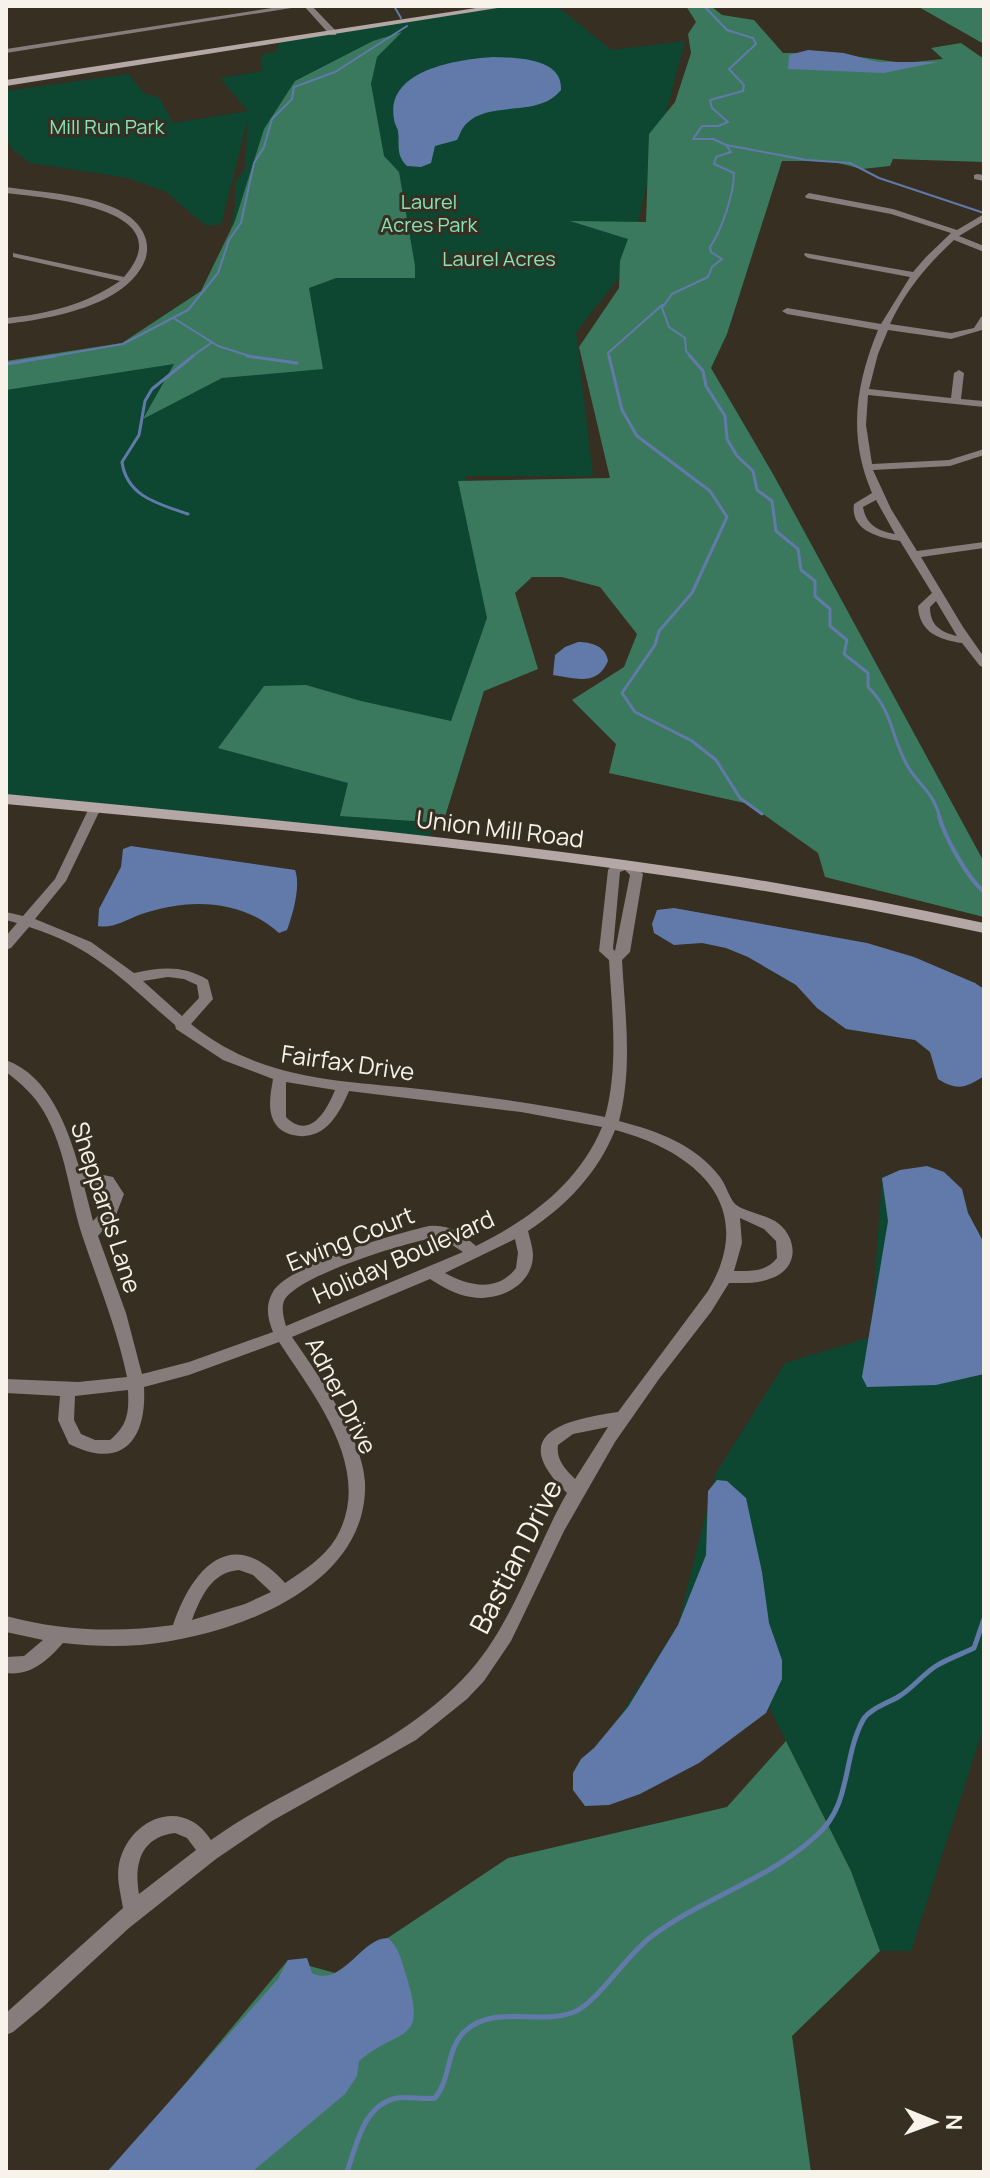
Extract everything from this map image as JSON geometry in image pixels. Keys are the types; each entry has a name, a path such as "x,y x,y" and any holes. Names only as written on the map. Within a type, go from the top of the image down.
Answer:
{"street":[{"path":"223,6 229,17"},
{"path":"6,51 300,6"},
{"path":"308,6 333,33"},
{"path":"6,83 475,8 506,6"},
{"path":"6,190 87,202 125,219 138,231 144,244 143,257 127,280 92,301 44,316 6,321"},
{"path":"809,196 893,212 957,235 984,249"},
{"path":"984,217 957,235 915,275 882,327 866,392 862,434 867,467 879,494 966,640 984,664"},
{"path":"16,255 127,280"},
{"path":"808,255 915,275"},
{"path":"787,311 958,336 977,330 984,319"},
{"path":"956,401 959,373"},
{"path":"866,392 984,404"},
{"path":"867,467 950,463 984,452"},
{"path":"879,494 858,506 863,523 875,533 905,539"},
{"path":"915,555 984,545"},
{"path":"938,594 924,606 928,624 938,635 966,640"},
{"name":"Union Mill Road","path":"6,799 462,844 627,865 810,892 984,928"},
{"path":"6,945 60,881 95,808"},
{"name":"Holiday Boulevard","path":"6,1386 68,1389 134,1382 209,1362 475,1253 545,1212 574,1184 595,1155 610,1124 622,1070 615,958 606,951 607,918 614,870 627,865 637,874 623,952 615,958"},
{"name":"Fairfax Drive","path":"6,916 28,921 83,944 131,979 181,1026 231,1059 280,1076 529,1107 610,1124"},
{"path":"131,979 173,972 186,973 203,983 206,999 181,1026"},
{"name":"Sheppards Lane","path":"6,1065 32,1086 50,1110 125,1332 134,1382"},
{"path":"280,1076 278,1113 280,1120 294,1130 314,1129 323,1125 334,1110 344,1086"},
{"name":"Bastian Drive","path":"6,2025 133,1912 209,1853 286,1802 404,1737 465,1690 509,1631 577,1492 622,1418 724,1277 735,1243 730,1209 708,1173 684,1152 650,1135 610,1124"},
{"path":"72,1174 108,1181 117,1194 111,1211 90,1235"},
{"path":"724,1277 765,1275 783,1263 786,1254 780,1234 771,1226 730,1209"},
{"path":"429,1272 467,1290 480,1292 503,1287 521,1274 525,1265 520,1229"},
{"name":"Ewing Court","path":"283,1334 277,1323 276,1303 288,1287 310,1274 432,1231 450,1234 475,1253"},
{"name":"Adner Drive","path":"6,1624 59,1635 123,1638 180,1631 239,1613 283,1593 303,1582 335,1554 348,1537 358,1499 357,1479 345,1443 315,1385 283,1334"},
{"path":"68,1389 66,1420 75,1439 96,1448 110,1447 131,1435 136,1425 138,1415 134,1382"},
{"path":"577,1492 555,1469 551,1461 551,1442 557,1433 568,1427 622,1418"},
{"path":"180,1631 197,1586 206,1576 228,1564 256,1567 283,1593"},
{"path":"6,1665 15,1667 37,1660 59,1635"},
{"path":"133,1912 127,1875 133,1850 140,1839 163,1826 175,1825 195,1832 209,1853"}],"green space":[{"name":"Laurel Acres Park","path":"504,6 557,6 611,50 685,41 625,270 576,332 593,476 465,476 488,625 429,840 6,799 6,380 179,347 225,254 235,208 235,182 245,169 248,118 221,225 205,225 166,192 128,178 30,163 12,149 6,138 6,91 128,74 145,94 159,97 173,123 248,111 220,78 263,71 260,59 266,53 276,52 279,41"},
{"path":"686,6 711,6 722,15 754,20 783,53 830,53 904,63 943,59 931,48 961,43 984,59 984,162 893,159 890,166 862,169 830,161 782,161 727,334 711,368 773,474 984,862 984,917 825,877 818,853 749,804 609,773 616,744 572,700 624,667 637,634 600,587 562,577 532,577 515,593 538,669 484,691 443,823 340,816 348,783 218,748 264,686 306,685 451,721 487,618 458,481 610,478 579,347 619,288 620,261 628,239 570,221 646,222 649,134 675,102 691,53 688,34 696,22"},
{"path":"917,6 979,6 984,10 984,44"},
{"path":"402,32 377,57 371,84 384,156 399,172 415,278 336,278 309,288 323,369 222,378 143,419 174,364 6,390 6,361 122,343 201,291 235,221 264,129 295,81 373,41"},
{"path":"931,1166 984,1240 984,1726 911,1951 880,1951 851,1871 769,1707 640,1794 573,1790 678,1625 716,1473 785,1363 871,1337 882,1176"},
{"path":"786,1741 851,1871 880,1951 792,2036 811,2172 112,2172 288,1960 335,1973 508,1858 727,1807"}],"water":[{"path":"808,50 844,53 878,62 938,62 884,73 788,69 789,55"},
{"path":"494,57 526,59 547,66 560,79 561,90 540,104 488,112 476,117 464,126 457,140 435,146 431,163 421,167 407,166 399,153 394,119 394,102 401,88 413,78 445,64"},
{"path":"578,642 601,648 608,661 603,669 598,675 585,679 553,675 555,655"},
{"path":"131,846 295,870 297,891 287,930 279,933 247,913 212,904 157,909 114,925 98,926 99,909 121,867 123,849"},
{"path":"674,908 867,943 914,957 975,983 984,989 984,1076 961,1086 945,1083 938,1079 930,1052 915,1040 846,1029 817,1008 796,985 726,948 702,943 674,945 654,933 652,924 657,910"},
{"path":"927,1166 944,1172 962,1189 968,1213 984,1243 984,1374 936,1385 867,1387 862,1377 888,1221 882,1178 900,1170"},
{"path":"717,1480 727,1481 746,1498 769,1623 782,1660 782,1679 766,1713 699,1763 640,1794 609,1805 585,1806 573,1790 573,1773 581,1759 628,1707 678,1625 706,1555 708,1491"},
{"path":"388,1938 398,1951 407,1978 414,2014 412,2024 406,2032 359,2061 357,2076 345,2094 252,2172 107,2172 278,1979 288,1960 307,1958 312,1973 323,1976 333,1974 378,1940"}],"waterway":[{"path":"394,6 401,18"},
{"path":"704,6 727,30 753,38 756,44 729,69 744,85 743,91 710,100 712,108 728,122 718,126 702,126 693,139 713,139 726,145"},
{"path":"42,358 123,344 188,310 218,273 229,240 241,223 254,163 264,147 272,119 292,99 294,87 335,72 407,26"},
{"path":"692,358 686,351 685,338 669,327 662,308 672,294 708,277 712,267 722,259 711,252 710,247 730,201 734,173 714,164 716,157 731,152 726,145"},
{"path":"726,145 807,160 850,163 879,178 984,213"},
{"path":"609,358 608,353 662,305"},
{"path":"175,319 218,346 252,357"},
{"path":"190,358 211,343"},
{"path":"42,358 54,356"},
{"path":"188,514 137,491 125,474 122,462 139,435 145,401 152,389 193,356"},
{"path":"247,356 252,357"},
{"path":"609,356 622,410 637,436 710,491 727,517 692,593 659,631 655,645 622,693 635,712 692,741 716,760 740,798 762,814"},
{"path":"690,356 703,371 706,386 725,416 727,439 737,456 753,471 757,490 772,501 776,531 798,549 801,570 815,581 815,596 830,609 830,626 847,640 844,654 868,673 868,687 882,705 907,765 929,795 940,818"},
{"path":"252,357 297,363"},
{"path":"252,357 256,358"},
{"path":"6,364 42,358"},
{"path":"939,816 957,857 984,892"},
{"path":"347,2172 358,2138 369,2117 386,2102 397,2098 435,2098 444,2082 458,2039 476,2023 503,2017 546,2017 574,2012 593,1999 652,1936 779,1864 817,1835 836,1809 856,1735 866,1716 903,1694 936,1666 974,1648 984,1619"}],"park label":[{"name":"Mill Run Park","path":"107,126"},
{"name":"Laurel Acres","path":"499,258"}]}
